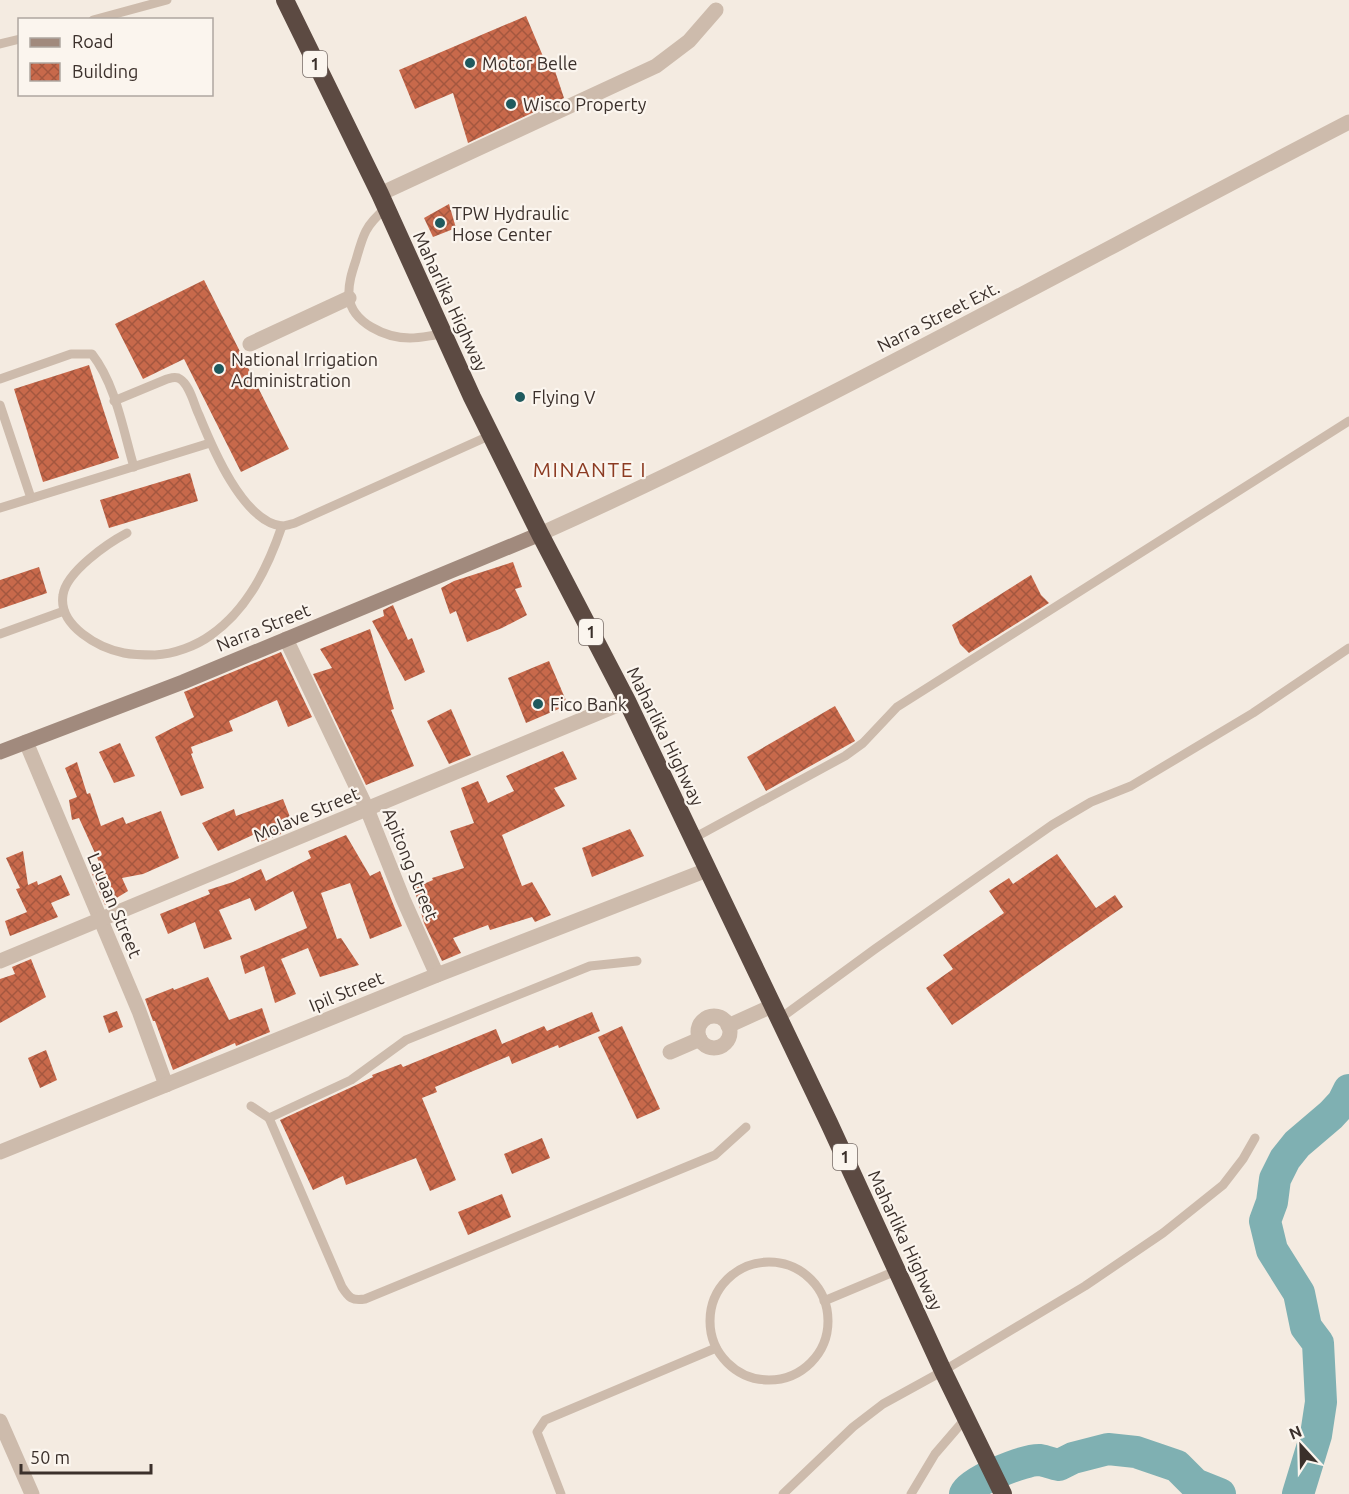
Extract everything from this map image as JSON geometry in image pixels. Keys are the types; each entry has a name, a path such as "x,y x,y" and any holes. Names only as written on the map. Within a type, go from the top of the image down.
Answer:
{"highway":[{"name":"Maharlika Highway","path":"285,0 491,435 627,701 1003,1494"}],"street":[{"path":"382,202 656,66 689,41 716,10"},
{"name":"Narra Street Ext.","path":"540,534 642,488 857,380 1349,122"},
{"path":"250,344 349,298"},
{"name":"Narra Street","path":"0,752 183,681 540,534"},
{"name":"Apitong Street","path":"286,639 367,809 437,975"},
{"name":"Molave Street","path":"0,961 627,701"},
{"name":"Lauaan Street","path":"26,742 139,1011 166,1084"},
{"name":"Ipil Street","path":"0,1152 437,975 707,870"},
{"path":"729,1026 775,1013"},
{"path":"719,1017 729,1026 729,1038 720,1046 709,1047 700,1039 700,1025 707,1018 719,1017"},
{"path":"670,1052 700,1039"},
{"path":"0,1420 32,1494"}],"lane":[{"path":"100,18 167,0"},
{"path":"0,44 18,40"},
{"path":"382,202 364,235 351,276 349,298 357,315 376,330 410,338 442,334"},
{"path":"0,379 71,354 82,352 92,354 101,367 114,401 134,468"},
{"path":"114,401 166,379 173,377 180,379 188,389 210,443 237,491 265,520 282,526 295,524 491,435"},
{"path":"0,405 31,498"},
{"path":"692,839 845,756 863,742 897,707 951,675 1349,421"},
{"path":"0,508 210,443"},
{"path":"127,533 112,541 88,560 73,576 63,594 64,611 80,632 106,646 123,653 157,655 177,651 211,635 236,612 262,574 272,555 282,526"},
{"path":"0,634 64,611"},
{"path":"775,1013 875,949 1052,825 1091,802 1131,786 1253,713 1349,648"},
{"path":"269,1118 351,1080 406,1040 590,966 637,961"},
{"path":"251,1106 269,1118 342,1287 348,1298 354,1301 365,1299 715,1155 746,1127"},
{"path":"783,1494 853,1427 883,1404 1085,1286 1163,1233 1223,1185 1243,1159 1255,1138"},
{"path":"769,1262 792,1267 812,1280 824,1301 828,1324 822,1347 807,1366 797,1373 774,1380 750,1377 729,1366 716,1348 709,1324 713,1300 726,1280 746,1267 769,1262"},
{"path":"824,1301 898,1270"},
{"path":"561,1494 537,1432 545,1420 716,1348"},
{"path":"911,1494 935,1454 966,1418"}],"building":[{"path":"526,16 545,61 551,59 564,98 468,143 453,93 415,109 399,70"},
{"name":"TPW Hydraulic Hose Center","path":"449,204 456,228 433,237 424,218"},
{"name":"National Irrigation Administration","path":"204,280 289,449 241,472 184,359 143,379 115,324"},
{"path":"89,365 119,458 43,482 14,389"},
{"path":"190,473 198,501 109,528 100,500"},
{"path":"513,562 522,587 515,589 527,615 467,642 456,611 450,614 441,588 454,581"},
{"path":"39,567 47,593 0,609 0,580"},
{"path":"1031,575 1041,595 1049,603 969,653 960,644 952,625"},
{"path":"393,605 408,640 412,638 425,672 405,681 372,621 384,616 383,610"},
{"path":"370,629 394,709 391,710 414,766 366,785 313,674 332,668 320,649"},
{"path":"281,652 312,717 288,727 277,700 229,721 233,731 191,747 193,753 191,754 204,788 181,796 155,737 194,717 184,692"},
{"path":"549,661 568,705 526,723 508,678"},
{"path":"835,706 855,741 766,791 747,757"},
{"path":"451,709 471,755 449,764 427,721"},
{"path":"120,743 135,776 114,783 99,752"},
{"path":"563,751 577,779 554,788 565,806 502,835 522,886 532,882 551,915 535,922 532,917 490,930 488,925 453,938 461,953 442,961 424,923 414,888 433,880 432,878 464,868 450,831 474,823 461,788 478,781 488,803 514,791 506,776"},
{"path":"77,762 87,794 90,793 101,826 123,817 126,824 161,811 179,858 143,874 122,878 128,891 105,905 90,869 100,864 79,818 72,820 69,800 77,797 65,768"},
{"path":"283,799 290,817 277,822 281,834 258,843 255,834 218,851 202,823 234,809 236,816"},
{"path":"630,829 644,856 592,877 582,848"},
{"path":"346,835 370,876 380,871 402,926 370,939 350,883 321,893 337,939 341,938 359,965 320,977 308,948 281,959 296,994 275,1003 264,966 245,974 240,956 307,928 293,891 255,911 250,898 219,910 232,939 204,949 195,922 168,934 160,914 210,894 208,890 261,869 266,881 311,858 308,851"},
{"path":"23,851 28,885 37,881 38,885 61,875 70,895 51,903 58,917 10,936 5,921 27,912 16,889 20,888 6,858"},
{"path":"1057,854 1096,908 1115,895 1123,907 952,1025 926,988 953,969 943,955 1004,913 989,891 1009,878 1013,884"},
{"path":"31,959 46,997 0,1023 0,979 15,974 12,967"},
{"path":"208,977 229,1020 262,1008 270,1032 236,1046 235,1043 173,1070 145,999"},
{"path":"117,1011 123,1027 109,1033 103,1016"},
{"path":"592,1012 600,1031 512,1064 509,1056 435,1087 437,1092 422,1098 456,1180 430,1191 416,1158 346,1185 343,1176 313,1190 280,1120 373,1077 372,1075 401,1064 403,1067 496,1029 502,1044 544,1026 547,1031"},
{"path":"622,1026 660,1109 637,1119 598,1037"},
{"path":"46,1050 57,1080 40,1088 28,1058"},
{"path":"542,1138 550,1158 512,1174 504,1154"},
{"path":"502,1194 511,1217 468,1235 458,1212"}],"waterway":[{"path":"1298,1494 1316,1435 1321,1402 1318,1343 1306,1327 1299,1293 1272,1250 1265,1221 1272,1202 1275,1179 1285,1159 1297,1144 1331,1115 1343,1102 1349,1090"},
{"path":"965,1494 987,1477 1023,1463 1040,1460 1059,1465 1073,1458 1108,1449 1136,1452 1177,1466 1195,1484 1220,1494"}],"place":[{"name":"Motor Belle","path":"470,63"},
{"name":"Wisco Property","path":"511,104"},
{"name":"TPW Hydraulic Hose Center","path":"440,223"},
{"name":"National Irrigation Administration","path":"219,369"},
{"name":"Flying V","path":"520,397"},
{"name":"Fico Bank","path":"538,704"}],"district":[{"name":"MINANTE I","path":"590,469"}]}
